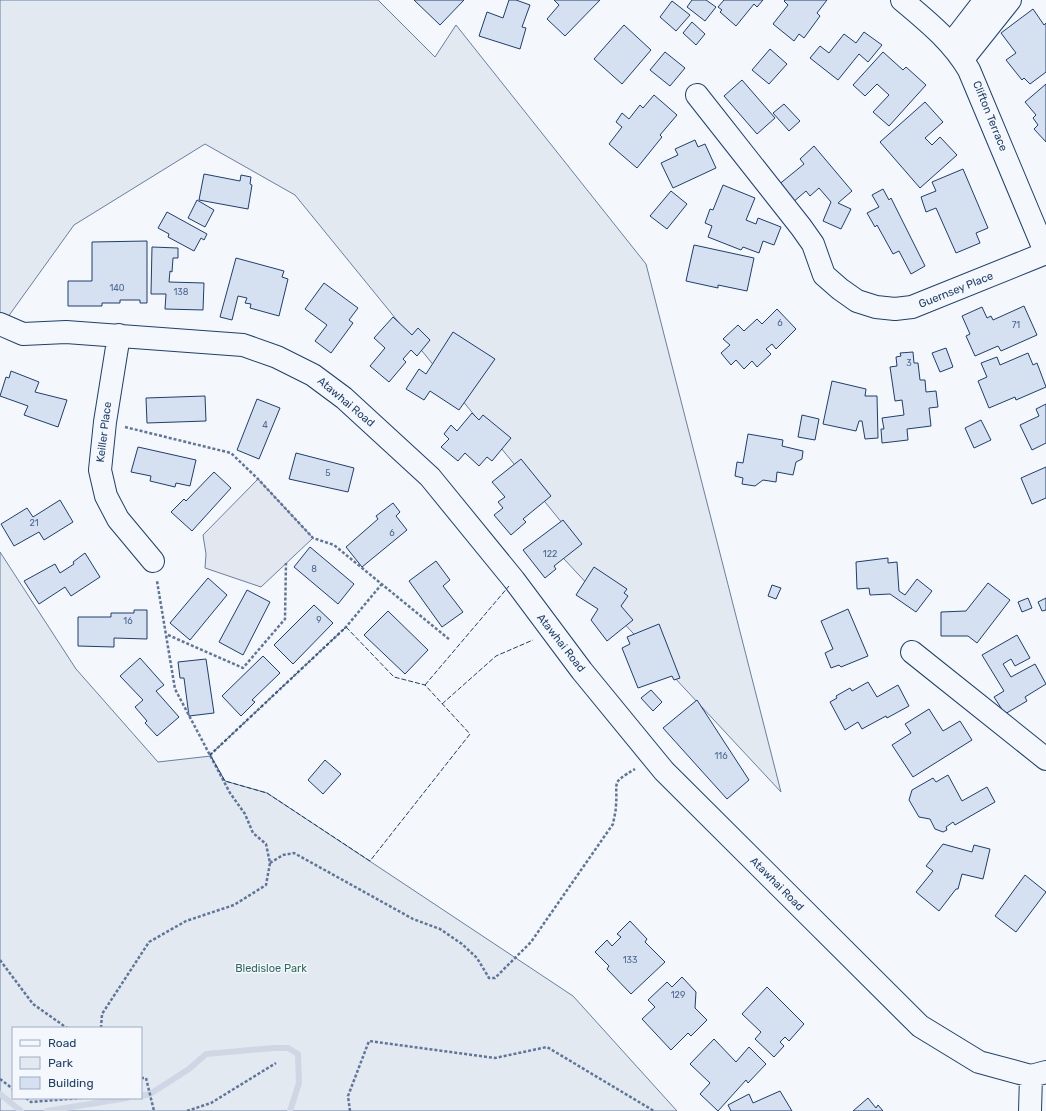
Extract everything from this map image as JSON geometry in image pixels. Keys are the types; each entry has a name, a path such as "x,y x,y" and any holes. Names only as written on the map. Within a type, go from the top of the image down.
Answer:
{"street":[{"name":"Clifton Terrace","path":"902,0 935,27 957,52 975,80 1046,254"},
{"path":"957,52 985,0"},
{"path":"957,52 1010,0"},
{"name":"Guernsey Place","path":"697,94 801,226 813,244 824,275 857,301 876,307 895,309 912,307 936,299 1046,254"},
{"name":"Atawhai Road","path":"0,324 23,334 66,332 242,345 277,357 313,375 344,398 430,477 509,574 582,671 664,771 920,1026 978,1062 1039,1074"},
{"name":"Keiller Place","path":"119,335 104,422 100,470 106,496 118,519 153,561"},
{"path":"912,652 1046,759"},
{"path":"1030,1111 1039,1074"}],"path":[{"path":"104,422 231,453 258,479 313,538 334,545 450,640"},
{"path":"102,1027 102,1014 148,942 186,921 234,905 266,885 270,863 266,844 253,833 245,814 230,793 175,689 167,635 153,561"},
{"path":"167,635 243,668 286,619 286,563"},
{"path":"210,755 346,627 381,585"},
{"path":"270,863 282,855 294,853 413,919 440,929 462,944 478,958 489,978 496,978 531,942 613,824 617,804 615,787 619,779 628,773"},
{"path":"0,960 32,1004 66,1027"},
{"path":"350,1111 348,1096 369,1041 496,1058 547,1047 654,1111"},
{"path":"187,1111 211,1103 276,1063"},
{"path":"142,1078 146,1078 154,1111"},
{"path":"0,1079 12,1088"},
{"path":"27,1099 31,1102 68,1099"}],"green space":[{"path":"0,0 378,0 435,57 456,25 646,264 781,792 551,545 567,529 295,195 205,144 74,225 0,328"},
{"name":"Bledisloe Park","path":"0,552 76,669 158,762 211,756 225,781 267,793 573,996 677,1111 0,1111"}],"shaded area":[{"path":"258,479 313,538 261,587 205,568 206,554 203,535"}],"building":[{"path":"414,0 464,0 440,25"},
{"path":"509,0 516,0 530,5 522,27 526,28 520,49 479,36 487,12 503,18"},
{"path":"554,0 600,0 565,36 547,19 559,5"},
{"path":"692,0 706,0 716,7 705,21 687,7"},
{"path":"724,0 763,0 757,7 754,4 736,26 720,12 722,10 718,7"},
{"path":"827,0 817,13 820,16 804,38 799,34 794,41 773,24 788,5 784,1"},
{"path":"672,1 690,15 676,31 660,17"},
{"path":"1033,9 1044,25 1046,23 1046,72 1030,84 1024,78 1022,80 1006,60 1016,53 1001,33"},
{"path":"692,22 705,34 696,45 683,33"},
{"path":"624,25 651,50 622,84 594,59"},
{"path":"864,32 882,45 868,62 859,54 838,80 810,58 820,46 829,53 844,34 856,43"},
{"path":"770,49 787,64 769,84 752,70"},
{"path":"665,52 685,68 670,86 650,70"},
{"path":"883,52 903,70 906,67 926,85 889,126 873,112 889,95 877,84 865,96 853,85"},
{"path":"742,80 775,118 757,134 724,96"},
{"path":"1046,84 1046,142 1034,129 1038,125 1033,118 1036,115 1025,102"},
{"path":"654,95 677,115 660,135 662,137 637,168 609,144 622,127 616,122 622,113 629,119 640,105 643,108"},
{"path":"925,102 943,122 925,138 932,145 940,137 957,155 920,188 880,142"},
{"path":"784,104 800,121 789,131 773,113"},
{"path":"695,140 698,147 705,144 716,168 673,188 661,163 678,155 675,149"},
{"path":"814,146 852,191 838,203 851,209 841,229 823,221 831,202 819,188 810,196 806,191 792,203 777,186 804,164 800,159"},
{"path":"963,169 988,228 976,233 980,243 956,253 936,208 926,212 921,197 936,191 932,182"},
{"path":"204,174 240,181 241,175 251,177 250,184 252,185 248,209 199,200"},
{"path":"723,185 755,198 746,220 756,224 758,218 781,227 774,245 763,241 759,253 743,247 741,250 708,237 712,226 705,223 710,209 713,210"},
{"path":"883,189 889,200 891,198 925,266 911,274 899,251 893,254 877,225 875,227 867,213 879,207 872,195"},
{"path":"671,191 687,204 667,229 650,216"},
{"path":"197,200 214,210 205,227 188,218"},
{"path":"167,212 207,234 204,240 201,238 194,251 168,237 169,234 158,228"},
{"path":"147,241 147,303 140,303 140,300 120,300 120,303 102,303 102,306 68,306 68,281 92,281 92,242"},
{"path":"694,245 754,258 747,291 718,285 718,288 686,281"},
{"path":"152,247 178,248 178,258 173,258 172,272 170,271 169,282 204,283 203,310 165,309 166,294 151,294"},
{"path":"236,258 284,271 282,277 288,279 279,316 250,308 251,304 245,303 247,298 238,296 232,320 220,317"},
{"path":"324,283 358,308 349,320 353,323 331,353 315,341 327,325 305,309"},
{"path":"1024,306 1037,335 1001,351 998,346 975,356 966,336 970,334 962,316 982,307 987,318 991,316 993,320"},
{"path":"777,309 796,329 776,349 772,344 766,349 771,354 757,367 752,361 744,369 736,360 731,365 721,353 730,345 723,339 738,325 744,331 757,319 762,324"},
{"path":"393,317 412,335 418,328 430,340 417,356 411,350 403,359 406,362 389,382 370,366 385,348 374,338"},
{"path":"453,332 495,359 459,410 430,391 424,400 406,389 419,369 426,374"},
{"path":"946,348 953,367 940,372 932,353"},
{"path":"913,352 914,363 918,363 920,380 925,380 926,392 936,391 938,407 929,408 931,426 907,429 908,440 882,443 881,429 884,429 882,418 904,415 902,400 895,401 890,367 897,366 896,357 901,356 900,353"},
{"path":"1028,353 1033,365 1037,363 1046,387 1016,400 1015,397 989,408 978,381 987,377 981,363 997,357 1000,365"},
{"path":"11,371 39,382 35,392 67,400 58,427 24,415 28,406 0,396 6,377 9,378"},
{"path":"832,381 866,389 865,396 877,396 878,438 865,439 862,421 859,421 856,431 823,424"},
{"path":"205,396 206,421 147,423 146,398"},
{"path":"257,399 280,408 259,459 237,450"},
{"path":"1046,404 1046,443 1032,450 1020,425 1039,416 1036,409"},
{"path":"472,413 479,420 483,415 511,438 492,461 487,457 479,466 465,453 458,461 441,447 449,439 444,434 451,425 457,431"},
{"path":"802,415 819,419 815,440 798,437"},
{"path":"981,420 991,440 974,448 965,428"},
{"path":"748,434 783,440 782,446 803,451 802,459 796,462 793,475 777,472 776,482 763,480 755,486 742,484 743,478 735,476 737,462 743,463"},
{"path":"138,447 196,460 190,486 176,483 175,487 150,481 151,476 131,472"},
{"path":"296,453 354,468 348,492 289,479"},
{"path":"521,459 551,496 523,519 526,522 511,535 494,515 503,508 498,502 505,497 492,482"},
{"path":"1046,467 1046,498 1032,504 1021,478"},
{"path":"214,472 231,488 192,531 171,512 184,499 186,501"},
{"path":"60,500 73,522 44,540 39,532 14,546 1,524 27,508 33,517"},
{"path":"393,503 400,512 396,516 407,530 362,567 346,547 378,519 376,516"},
{"path":"563,520 582,544 554,566 556,569 545,578 523,550"},
{"path":"310,547 354,584 338,604 294,567"},
{"path":"85,553 100,577 71,596 65,587 39,604 24,581 55,564 60,573 74,564 73,562"},
{"path":"888,558 888,563 897,562 899,591 905,595 917,579 932,591 916,612 890,594 870,595 869,588 857,589 856,562"},
{"path":"436,561 450,580 443,586 463,612 442,627 409,581"},
{"path":"594,567 627,589 624,593 628,596 621,606 633,620 607,641 591,620 598,609 576,595"},
{"path":"208,578 227,595 190,640 170,623"},
{"path":"988,583 1010,600 977,643 968,636 941,636 941,612 966,611"},
{"path":"772,585 781,588 776,599 768,596"},
{"path":"247,590 270,602 243,655 219,642"},
{"path":"1028,598 1032,608 1022,612 1018,602"},
{"path":"1046,598 1046,610 1042,611 1038,602"},
{"path":"314,605 333,623 293,664 274,645"},
{"path":"848,609 868,656 841,667 839,665 831,668 825,653 833,649 821,621"},
{"path":"134,610 147,610 147,639 114,638 114,647 78,646 78,617 111,617 111,613 134,613"},
{"path":"388,611 428,650 405,674 364,635"},
{"path":"659,624 680,678 674,680 672,676 638,688 622,648 630,644 627,637"},
{"path":"1017,635 1030,658 1015,666 1011,659 1003,664 1011,677 1035,664 1046,684 1025,697 1027,701 1005,714 994,697 1004,691 982,655"},
{"path":"263,656 280,673 252,700 255,702 241,716 222,696"},
{"path":"140,658 164,685 156,691 179,717 157,736 145,723 147,721 135,707 143,700 120,676"},
{"path":"206,659 214,713 189,716 184,678 180,678 178,662"},
{"path":"868,682 877,697 898,685 909,706 862,729 858,722 845,730 830,702 837,698 836,696 850,688 852,691"},
{"path":"651,690 662,702 653,711 641,698"},
{"path":"697,700 749,780 727,799 663,728"},
{"path":"929,709 943,731 960,721 972,740 913,777 892,745 911,733 905,724"},
{"path":"325,760 341,774 323,794 308,780"},
{"path":"948,775 962,801 987,787 995,802 955,825 953,822 946,827 947,830 943,832 935,829 930,819 919,817 909,800 912,790 933,778 936,782"},
{"path":"943,844 972,852 974,845 990,849 983,879 962,874 958,889 956,889 939,911 916,892 933,871 926,866"},
{"path":"1025,875 1046,892 1016,932 995,916"},
{"path":"630,921 647,939 645,942 665,962 631,994 607,969 609,966 595,952 607,940 612,946 621,937 617,934"},
{"path":"682,977 696,992 695,1008 707,1020 691,1036 688,1033 671,1050 642,1019 655,1007 648,1000 667,982 672,987"},
{"path":"767,987 804,1024 789,1041 785,1037 780,1042 784,1046 774,1057 755,1039 761,1032 742,1014"},
{"path":"714,1039 736,1062 749,1047 766,1064 748,1083 746,1080 718,1111 700,1094 710,1083 690,1064"},
{"path":"780,1091 792,1111 731,1111 728,1105 749,1094 753,1103"},
{"path":"868,1098 876,1108 878,1105 883,1111 853,1111"}],"waterway":[{"path":"142,1096 150,1094 189,1069 206,1054 288,1048 298,1054 299,1083 290,1111"},
{"path":"0,1094 21,1111"},
{"path":"47,1111 121,1099"}],"fence":[{"path":"425,685 509,586"},
{"path":"346,627 394,677 425,685 470,734 370,861 267,793 225,781 210,755 346,627"},
{"path":"442,704 496,656 533,640"}]}
